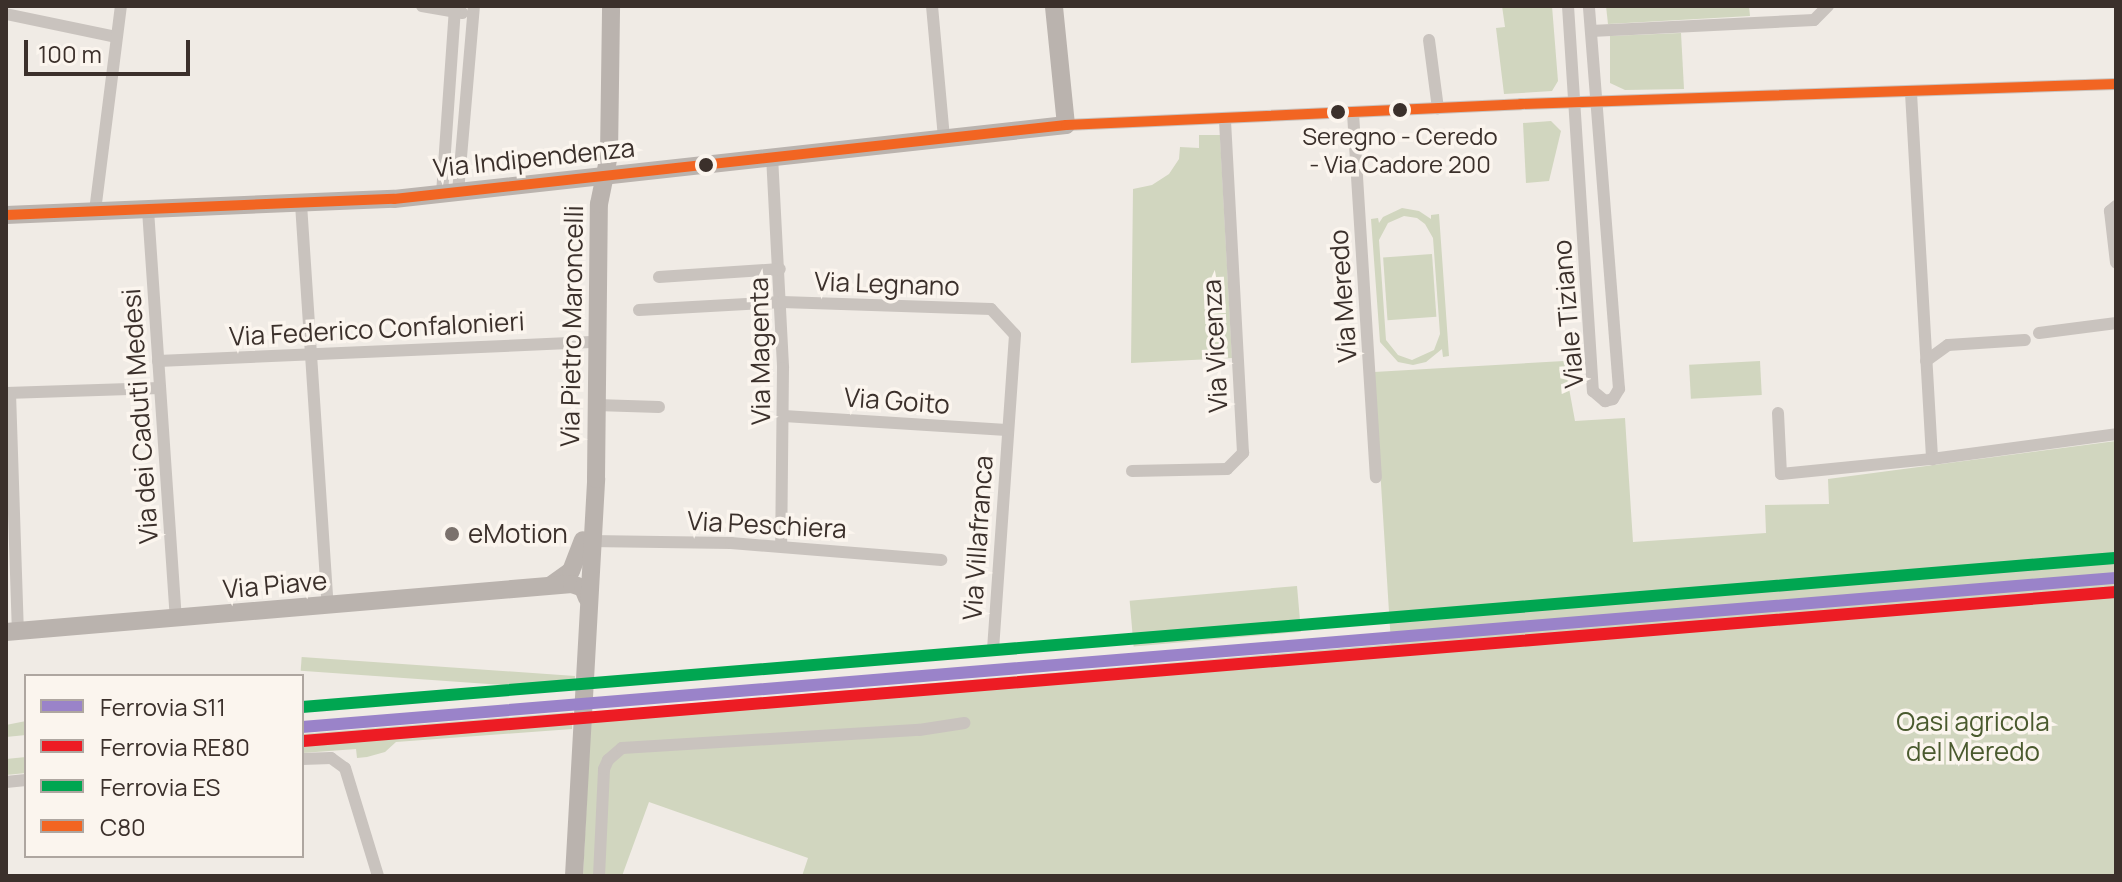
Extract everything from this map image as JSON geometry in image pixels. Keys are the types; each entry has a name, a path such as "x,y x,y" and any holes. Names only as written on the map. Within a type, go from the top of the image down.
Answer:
{"street":[{"path":"95,211 121,6"},
{"path":"422,6 474,10 450,193"},
{"name":"Via Pietro Maroncelli","path":"574,876 590,541 596,479 599,204 605,176 611,6"},
{"path":"932,6 944,137"},
{"path":"1054,6 1066,125 1438,108 2116,84"},
{"name":"Viale Tiziano","path":"1568,6 1593,391 1605,401 1613,399 1619,389 1589,6"},
{"path":"450,193 455,10"},
{"path":"1591,31 1799,21 1824,11"},
{"path":"6,14 116,37"},
{"path":"1429,40 1438,108"},
{"path":"1911,93 1932,459"},
{"name":"Via Meredo","path":"1353,113 1376,477"},
{"name":"Via Vicenza","path":"1132,471 1227,469 1243,453 1225,119"},
{"name":"Via Indipendenza","path":"6,215 301,204 450,193 1066,125"},
{"name":"Via Magenta","path":"772,156 782,302 784,416 781,546"},
{"path":"301,204 328,606"},
{"path":"2116,206 2110,211 2116,263"},
{"name":"Via dei Caduti Medesi","path":"148,210 176,618"},
{"path":"659,277 780,269"},
{"name":"Via Legnano","path":"639,310 782,302 991,309"},
{"name":"Via Villafranca","path":"991,309 1015,335 993,649"},
{"path":"2039,333 2116,323"},
{"path":"1926,361 1948,345 2025,340"},
{"name":"Via Federico Confalonieri","path":"158,361 597,342"},
{"path":"12,632 8,393 160,388"},
{"path":"596,405 659,407"},
{"path":"1778,413 1781,474 1932,459 2116,434"},
{"name":"Via Goito","path":"784,416 1007,430"},
{"name":"Via Pietro Maroncelli","path":"542,589 565,578 576,563 596,479"},
{"name":"Via Peschiera","path":"590,541 731,543 941,560"},
{"path":"542,589 574,593 587,606"},
{"name":"Via Piave","path":"12,632 542,589"},
{"path":"599,876 603,773 608,760 622,748 919,730 964,723"},
{"path":"304,759 331,758 345,768 378,876"}],"green space":[{"path":"1502,6 1552,6 1558,81 1552,91 1504,94 1496,28 1505,27"},
{"path":"1606,6 1749,6 1750,16 1608,24"},
{"path":"1681,33 1684,89 1625,90 1610,83 1610,36"},
{"path":"1551,121 1561,131 1549,181 1526,183 1523,123"},
{"path":"1199,135 1220,135 1232,358 1131,363 1133,189 1152,185 1169,174 1179,159 1180,147 1199,148"},
{"path":"1402,208 1419,211 1431,219 1431,215 1439,214 1449,356 1443,357 1442,349 1426,362 1413,365 1398,362 1380,342 1371,219 1378,218 1379,223 1383,217","holes":["1404,216 1417,218 1425,224 1433,238 1440,334 1434,350 1412,360 1398,355 1386,340 1379,240 1388,223"]},
{"path":"1432,254 1436,317 1388,320 1383,257"},
{"name":"Oasi agricola del Meredo","path":"1564,361 1575,421 1625,418 1633,542 1766,533 1765,505 1829,504 1828,479 2116,441 2116,876 802,876 808,858 649,802 622,876 583,876 591,712 1391,644 1374,372"},
{"path":"1760,361 1762,395 1691,399 1689,365"},
{"path":"1297,586 1301,632 1134,646 1130,601"},
{"path":"302,657 575,676 574,690 301,671"},
{"path":"573,712 572,729 396,742 385,752 357,758 356,749 304,753 304,734"},
{"path":"24,721 24,735 6,737 6,725"},
{"path":"24,757 24,773 6,775 6,759"}],"rail line":[{"name":"ES","path":"304,707 2115,558"},
{"name":"S11","path":"304,727 2116,578"},
{"name":"RE80","path":"304,741 2116,592"}],"transit line":[{"name":"C80","path":"6,215 394,199 1066,125 1521,104 2116,84"}],"place":[{"name":"Seregno - Ceredo - Via Cadore 200","path":"1400,110"},
{"name":"eMotion","path":"452,534"}]}
